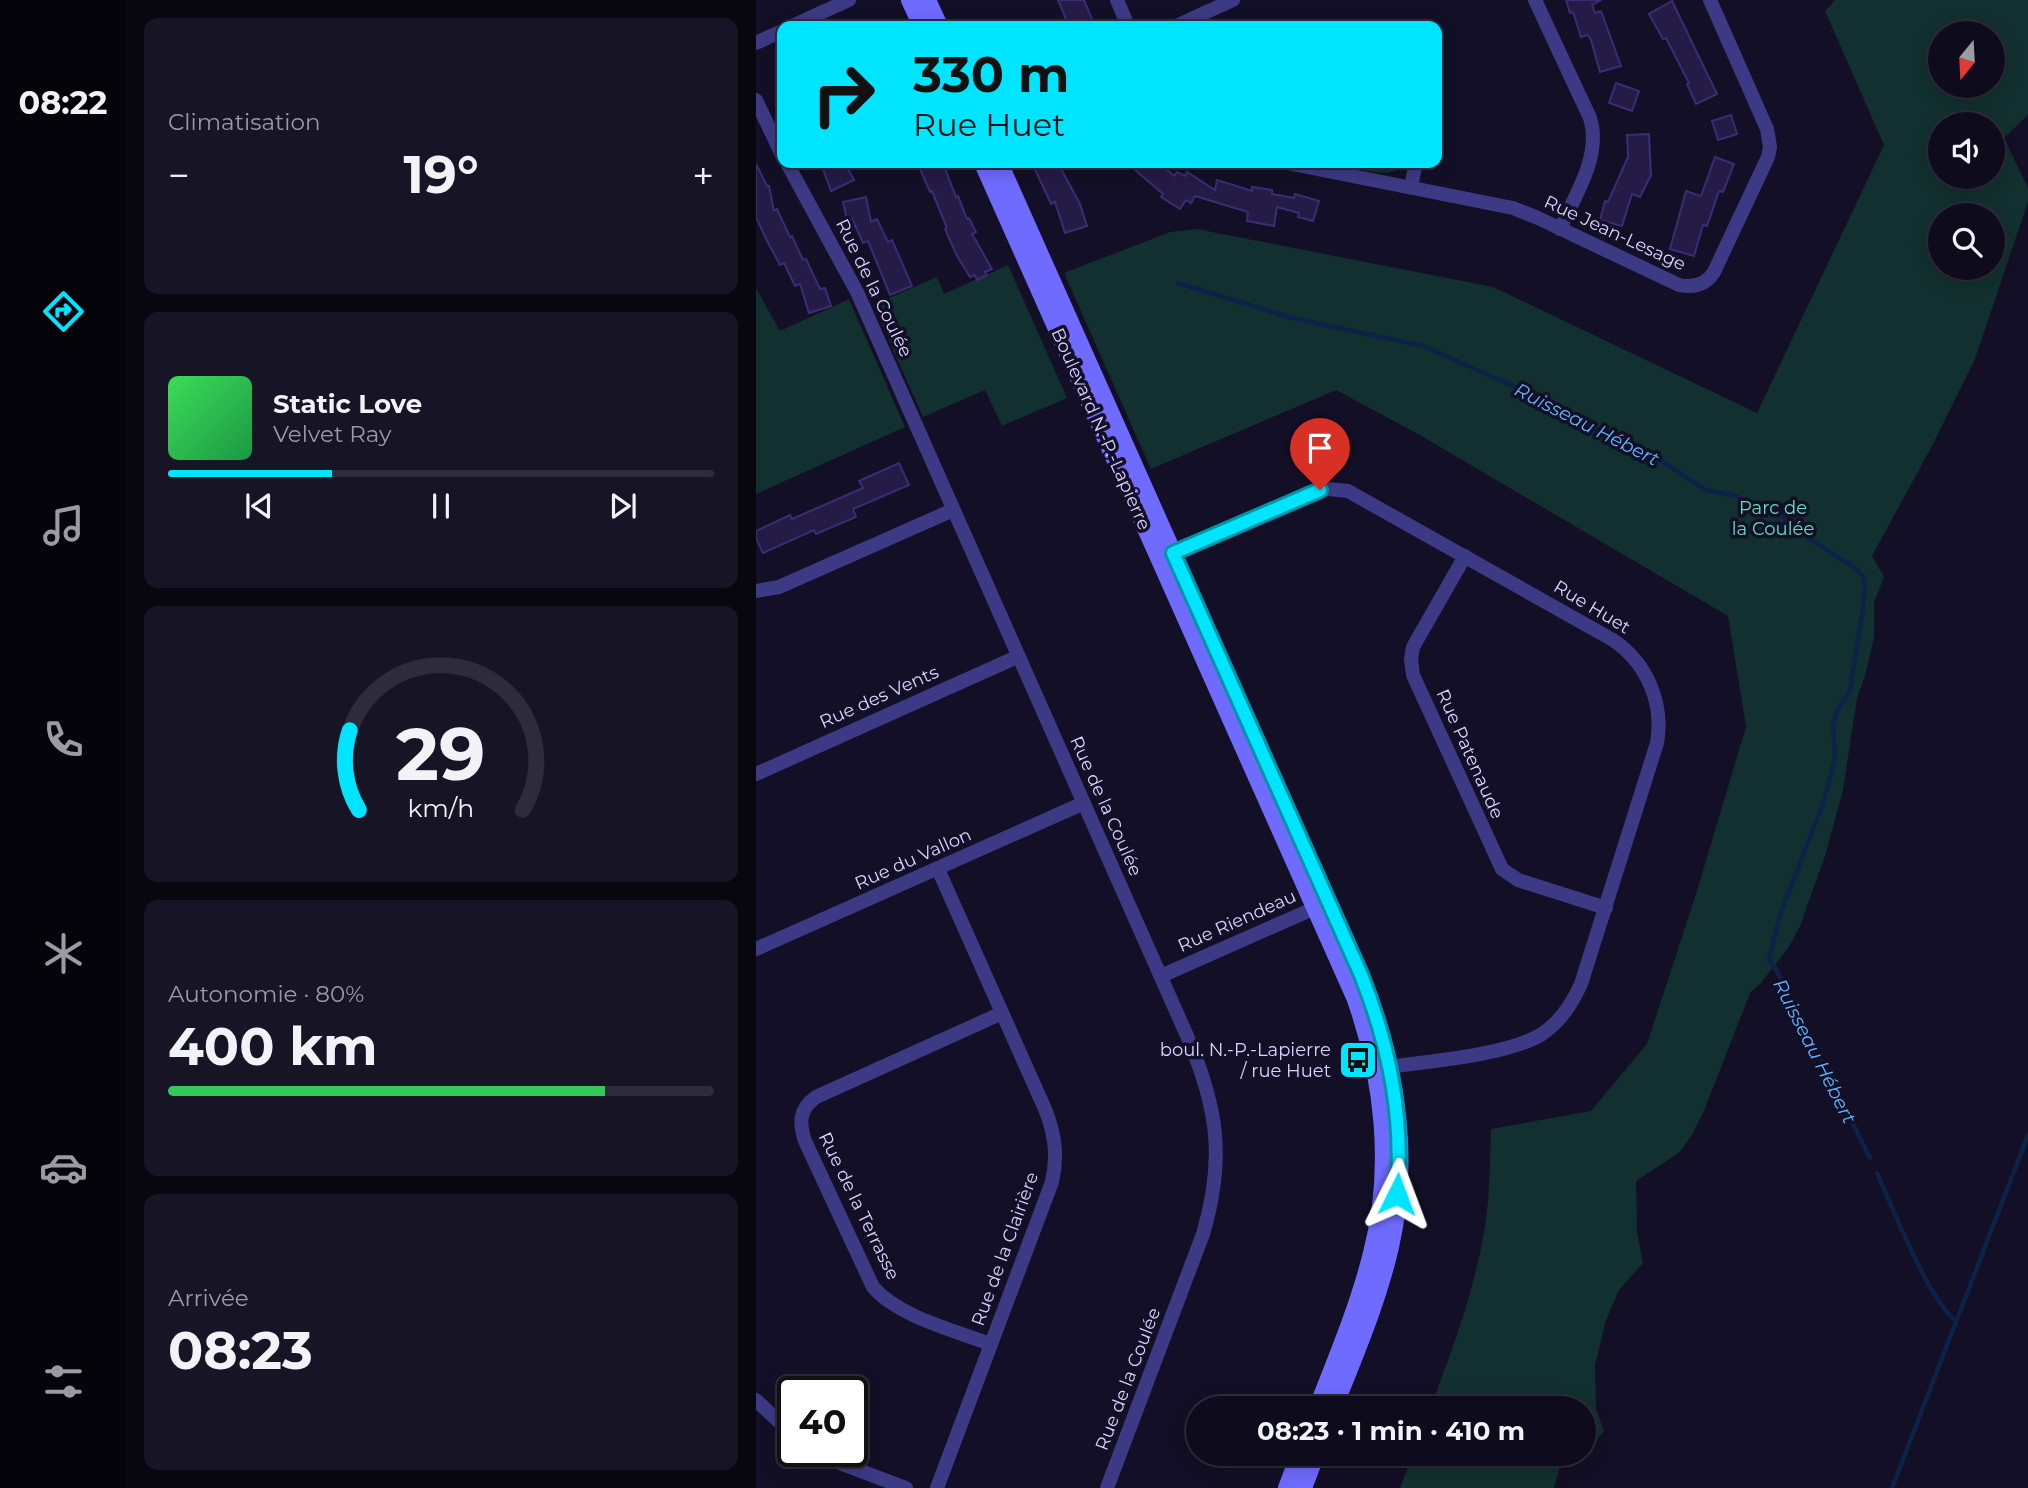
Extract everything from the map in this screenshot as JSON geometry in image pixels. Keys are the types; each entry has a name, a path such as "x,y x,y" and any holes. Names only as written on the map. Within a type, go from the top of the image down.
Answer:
{"street":[{"path":"803,21 849,0"},
{"path":"910,0 920,21"},
{"path":"927,0 937,21"},
{"path":"1117,0 1126,21"},
{"path":"1187,21 1233,0"},
{"path":"1535,0 1590,118 1593,130 1593,151 1560,229"},
{"name":"Rue Jean-Lesage","path":"1314,168 1513,208 1679,285 1697,285 1712,275 1768,157 1770,147 1767,129 1710,0"},
{"path":"756,43 777,33"},
{"path":"756,100 777,144"},
{"name":"Rue de la Coulée","path":"790,168 857,292 1161,976 1210,1095 1215,1139 1215,1177 1210,1211 1107,1488"},
{"name":"Boulevard N.-P.-Lapierre","path":"984,168 1166,556 1322,905 1354,997 1396,1099 1399,1164 1394,1225 1380,1284 1338,1396"},
{"name":"Boulevard N.-P.-Lapierre","path":"1001,168 1166,556"},
{"path":"1411,186 1415,168"},
{"name":"Rue Huet","path":"1166,556 1308,493 1334,489 1356,494 1620,645 1632,655 1653,688 1660,724 1657,743 1575,997 1557,1021 1542,1034 1505,1048 1383,1067"},
{"path":"756,591 779,587 953,510"},
{"name":"Rue Patenaude","path":"1465,556 1413,647 1413,675 1502,869 1518,880 1605,908"},
{"name":"Rue des Vents","path":"756,774 1017,657"},
{"name":"Rue du Vallon","path":"756,949 1084,803"},
{"name":"Rue de la Clairière","path":"937,1488 1048,1194 1056,1160 1052,1126 938,869"},
{"name":"Rue Riendeau","path":"1161,976 1322,905"},
{"name":"Rue de la Terrasse","path":"990,1344 894,1306 877,1292 866,1275 805,1141 800,1119 805,1106 816,1097 1002,1013"},
{"name":"Boulevard N.-P.-Lapierre","path":"1322,1396 1364,1283 1378,1224 1384,1170 1383,1067"},
{"path":"756,1400 777,1420"},
{"path":"1287,1488 1295,1466"},
{"path":"1303,1488 1311,1466"},
{"path":"855,1467 906,1488"}],"green space":[{"name":"Parc de la Coulée","path":"1835,0 2028,0 2028,115 2005,137 2005,112 1928,112 1928,189 2005,189 2005,140 2028,188 2028,202 2005,270 2005,203 1928,203 1928,280 2002,280 1975,359 1933,444 1872,556 1884,577 1874,602 1874,638 1857,698 1843,790 1825,856 1800,926 1788,948 1750,993 1704,1111 1691,1136 1680,1152 1636,1181 1637,1232 1643,1263 1619,1290 1606,1320 1595,1365 1596,1396 1435,1396 1478,1262 1488,1201 1491,1129 1591,1111 1647,1044 1746,727 1728,616 1418,434 1336,390 1151,469 1064,273 1170,232 1197,229 1493,287 1757,413 1884,145 1825,11"},
{"path":"1354,168 1400,168 1382,173"},
{"path":"1008,265 1067,398 1002,426 985,390 923,417 873,305 937,277 944,294"},
{"path":"756,288 780,331 849,299 905,427 756,494"},
{"name":"Parc de la Coulée","path":"1596,1409 1604,1431 1596,1441"},
{"path":"1408,1466 1561,1466 1554,1488 1400,1488"}],"building":[{"path":"1058,0 1084,0 1093,21 1067,21"},
{"path":"1566,0 1601,0 1592,5 1595,13 1601,11 1621,66 1600,72 1591,40 1588,35 1581,37"},
{"path":"1672,1 1717,94 1696,104 1687,84 1689,83 1666,38 1663,39 1649,14"},
{"path":"1616,83 1639,91 1632,111 1609,103"},
{"path":"1731,115 1737,134 1718,140 1712,121"},
{"path":"1649,134 1651,175 1640,197 1632,194 1622,226 1600,220 1605,201 1608,202 1628,157 1627,135"},
{"path":"1715,157 1734,164 1723,192 1719,191 1707,226 1703,225 1694,256 1670,249 1686,191 1701,196"},
{"path":"756,164 769,186 774,211 777,209 820,289 825,288 831,306 809,313 800,284 795,286 784,263 780,265 766,239 756,217"},
{"path":"823,168 848,168 854,180 831,191"},
{"path":"945,168 956,197 958,196 967,219 969,218 976,232 972,234 992,269 985,272 987,275 977,280 975,275 970,277 956,254 932,191 930,192 920,169"},
{"path":"1034,168 1061,168 1080,204 1087,226 1065,233 1055,202 1051,204"},
{"path":"1133,168 1165,168 1174,176 1177,172 1185,176 1187,172 1215,190 1217,180 1252,191 1252,187 1272,190 1272,194 1294,198 1295,194 1319,201 1313,221 1298,217 1299,213 1277,207 1274,226 1247,221 1248,212 1195,196 1191,203 1186,200 1180,209 1161,197 1163,194"},
{"path":"866,197 871,222 877,219 888,242 892,240 912,286 890,295 868,241 863,243 852,219 847,220 843,202"},
{"path":"899,463 909,485 853,509 856,517 816,534 814,530 763,553 756,538 756,531 790,515 792,519 863,488 859,481"}],"waterway":[{"name":"Ruisseau Hébert","path":"1178,283 1292,318 1423,346 1511,385 1597,433 1619,437 1637,445 1706,490 1732,495 1762,506 1792,522 1807,537 1863,576 1865,587 1862,614 1850,690 1837,711 1833,724 1835,760 1822,806 1780,915 1769,960 1776,969 1870,1158"},
{"path":"1892,1488 2028,1135"},
{"name":"Ruisseau Hébert","path":"1877,1173 1923,1275 1956,1321"}],"place":[{"name":"boul. N.-P.-Lapierre / rue Huet","path":"1358,1060"}],"route":[{"path":"1320,490 1173,553 1378,1016 1396,1099 1399,1164 1397,1194"}]}
